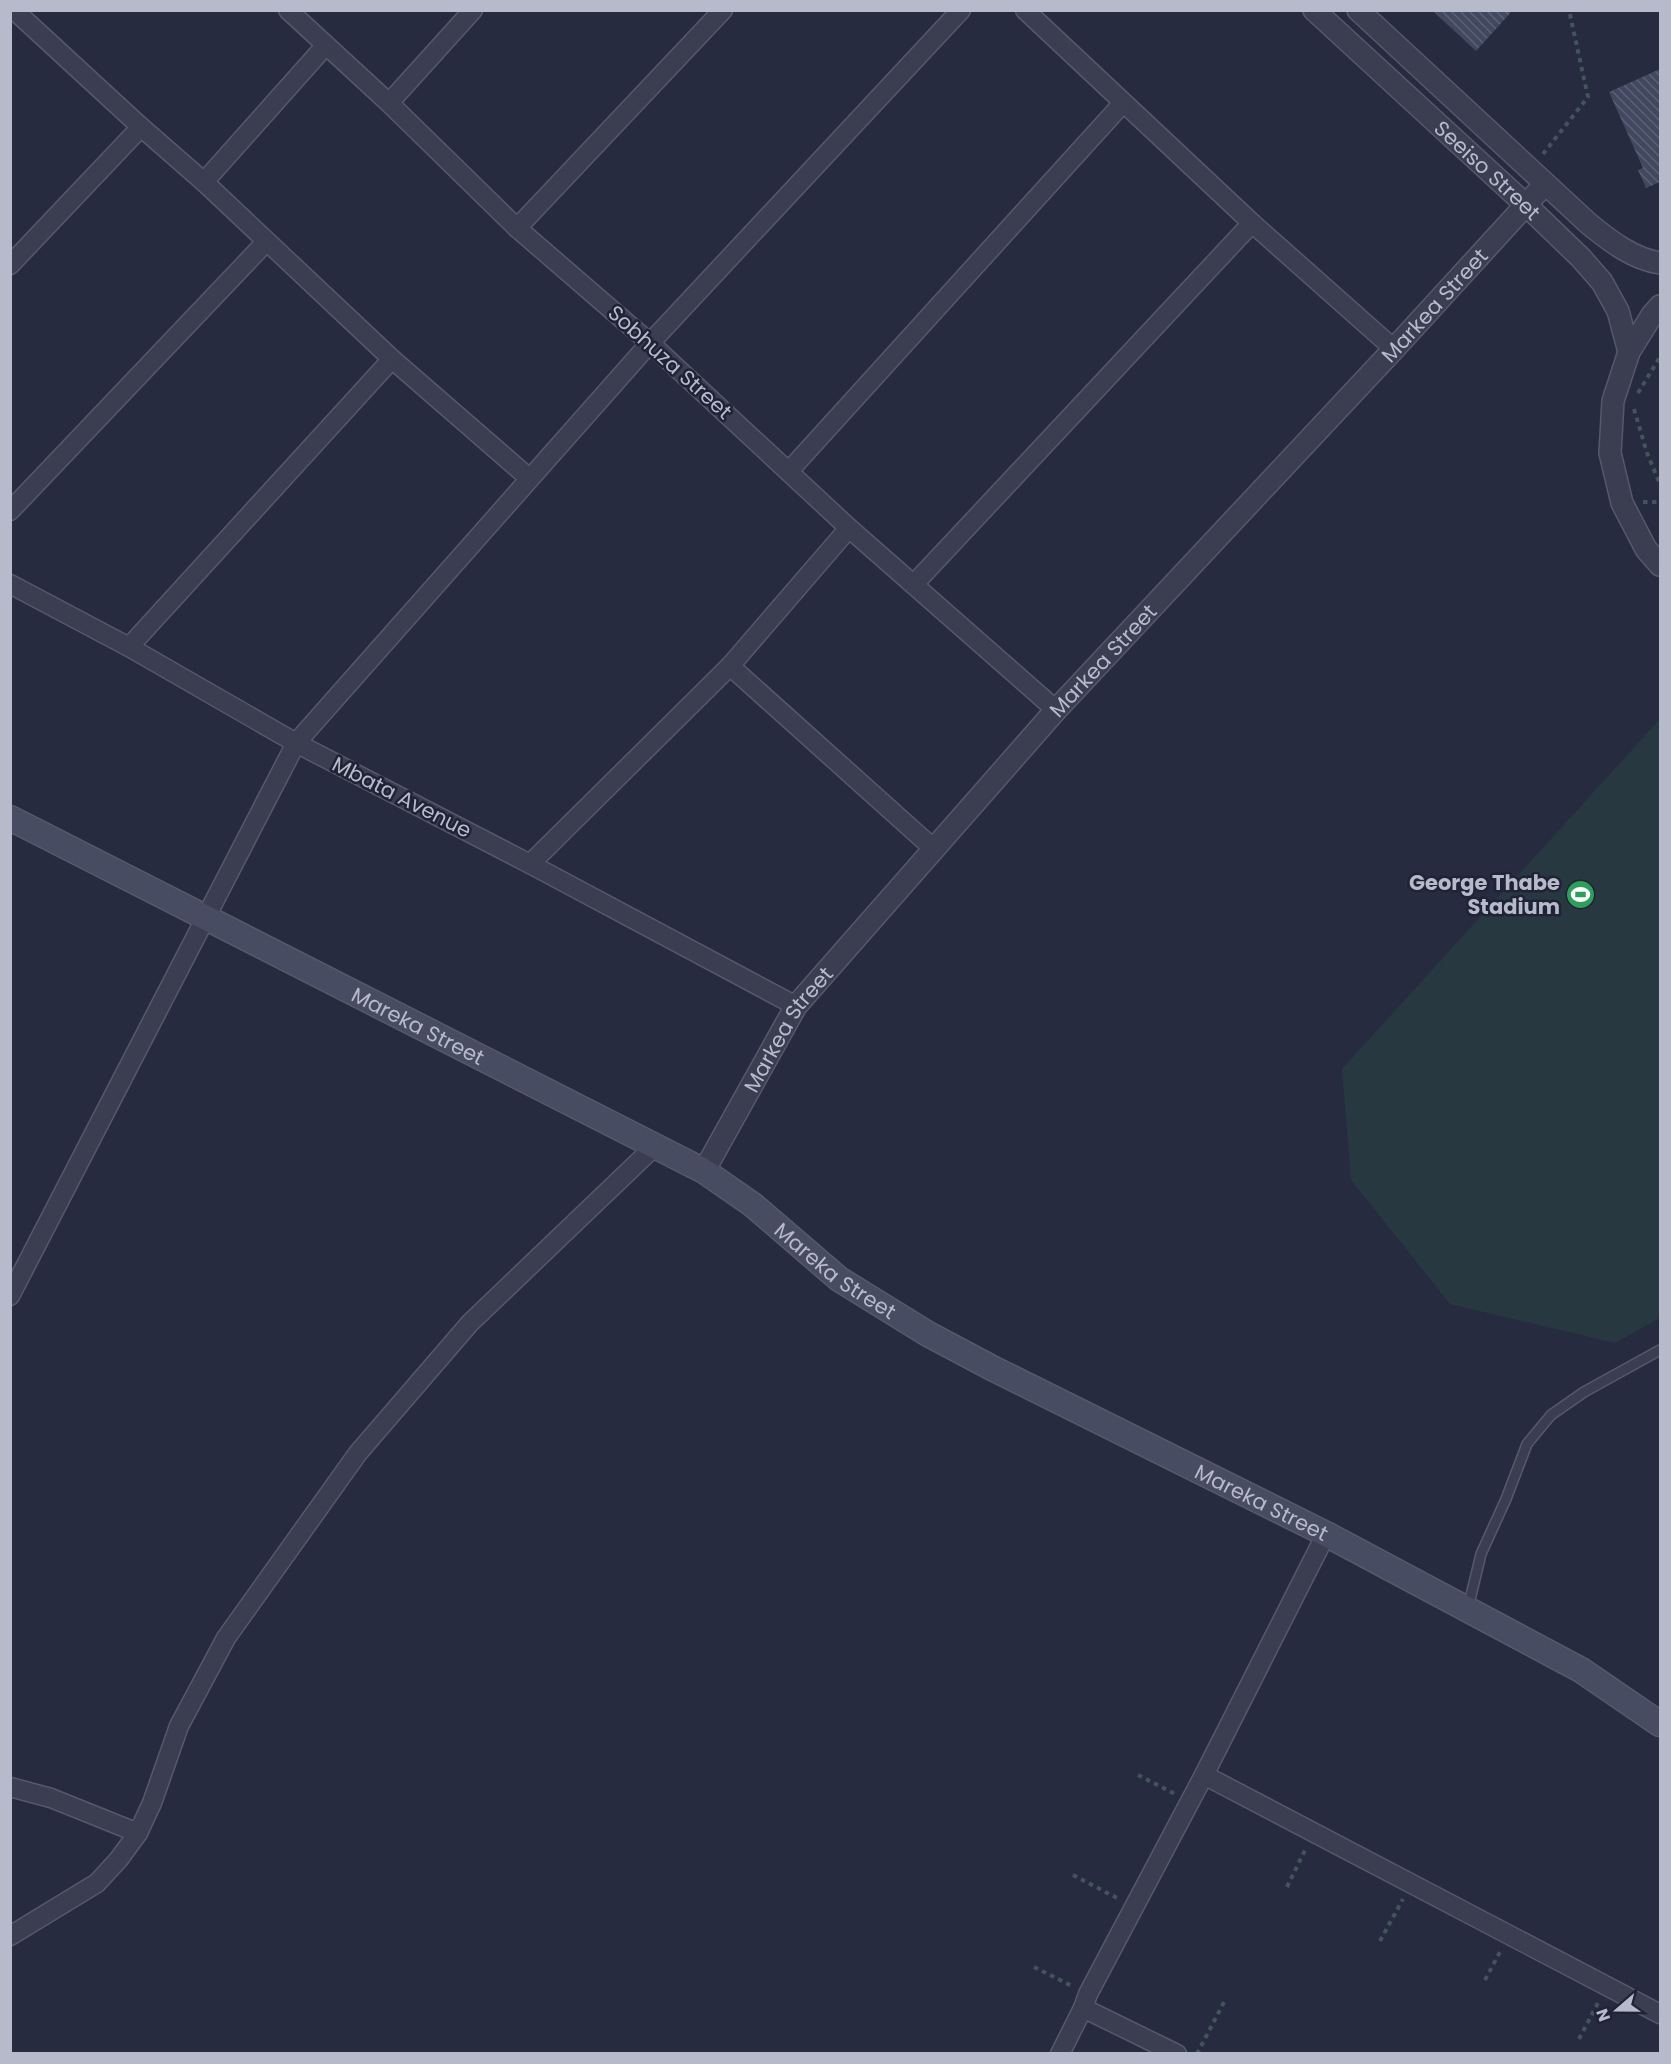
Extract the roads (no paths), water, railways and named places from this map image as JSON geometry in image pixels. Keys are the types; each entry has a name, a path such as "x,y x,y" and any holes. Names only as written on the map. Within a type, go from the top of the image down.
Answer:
{"main road":[{"name":"Mareka Street","path":"10,819 704,1171 753,1205 839,1279 928,1334 993,1369 1326,1534 1581,1670 1660,1724"}],"street":[{"path":"14,10 204,182 393,359 529,478"},
{"name":"Sobhuza Street","path":"288,10 389,103 517,228 650,343 849,528 1056,710"},
{"path":"389,103 473,10"},
{"path":"517,228 723,10"},
{"path":"10,1296 296,743 650,343 961,10"},
{"path":"1025,10 1252,223 1394,349"},
{"name":"Seeiso Street","path":"1314,10 1581,258 1602,282 1618,311 1629,352"},
{"name":"Seeiso Street","path":"1358,10 1589,224 1623,250 1660,263"},
{"path":"204,182 326,45"},
{"path":"789,471 1123,103"},
{"path":"10,265 141,127"},
{"name":"Markea Street","path":"704,1171 796,1006 1056,710 1545,184"},
{"path":"914,584 1252,223"},
{"path":"10,511 266,242"},
{"path":"1660,306 1629,352 1612,401 1610,453 1622,503 1646,549 1660,565"},
{"path":"129,647 393,359"},
{"path":"530,864 730,666 849,528"},
{"name":"Mbata Avenue","path":"10,584 129,647 296,743 530,864 796,1006"},
{"path":"730,666 935,850"},
{"path":"10,1936 97,1882 119,1859 138,1833 152,1803 179,1726 226,1638 358,1453 470,1323 655,1146"},
{"path":"1060,2054 1133,1906 1204,1775 1326,1534"},
{"path":"1204,1775 1660,2014"},
{"path":"10,1787 51,1798 138,1833"},
{"path":"1086,2001 1177,2054"}],"lane":[{"path":"1467,1611 1481,1554 1506,1499 1527,1444 1551,1415 1584,1392 1660,1350"}],"place":[{"name":"George Thabe Stadium","path":"1581,894"}]}
